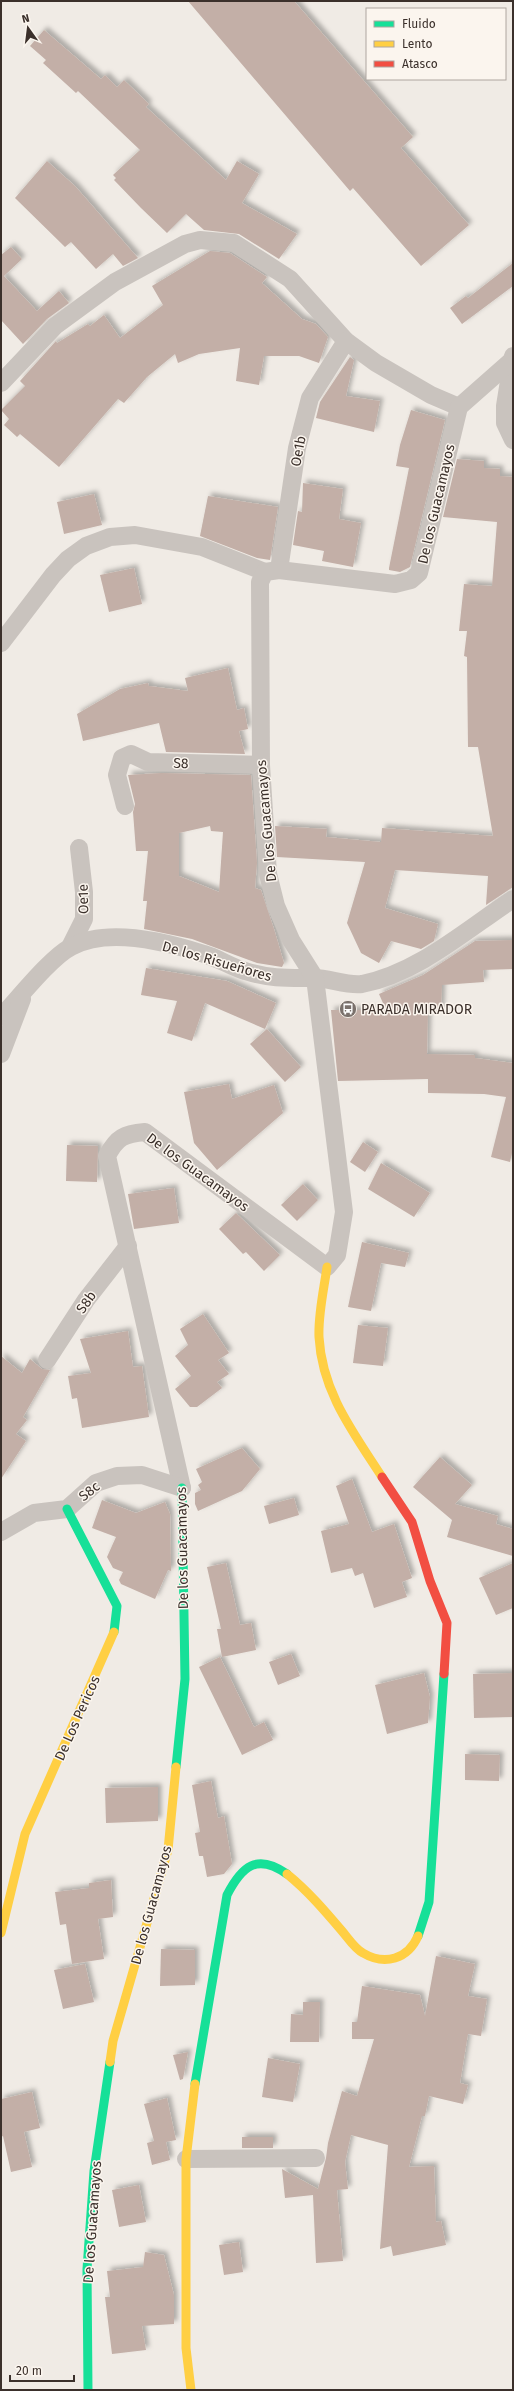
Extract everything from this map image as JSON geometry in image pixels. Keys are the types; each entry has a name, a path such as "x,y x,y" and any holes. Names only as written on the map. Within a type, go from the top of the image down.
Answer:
{"street":[{"path":"1,383 55,326 115,282 185,244 200,240 234,243 290,279 346,341 376,363 424,391 459,407 512,358"},
{"name":"Oe1b","path":"272,571 297,448 310,398 346,341"},
{"path":"512,358 506,423 513,440"},
{"name":"De los Guacamayos","path":"88,2390 87,2269 94,2178 113,2041 168,1850 185,1679 182,1488 107,1156 114,1143 127,1134 145,1132 327,1268 337,1255 344,1212 315,978 291,940 276,906 268,874 261,765 260,582 272,571 395,584 411,580 419,573 459,407"},
{"path":"1,643 53,575 68,559 86,546 110,537 135,535 202,547 272,571"},
{"name":"S8","path":"125,806 117,775 122,758 131,754 148,762 261,765"},
{"name":"Oe1e","path":"70,947 84,919 84,892 79,848"},
{"name":"De los Risueñores","path":"1,1017 70,947 90,940 125,937 204,954 245,971 274,978 315,978 360,984 396,974 427,956 513,898"},
{"path":"1,1054 25,991"},
{"name":"S8b","path":"47,1360 86,1300 128,1246"},
{"path":"191,2390 186,2348 186,2159 197,2071 227,1895 237,1875 253,1865 267,1863 285,1871 362,1953 372,1959 392,1960 412,1950 423,1930 430,1902 448,1623 430,1581 421,1546 412,1522 340,1413 325,1373 319,1336 327,1268"},
{"name":"S8c","path":"1,1532 34,1513 67,1509 96,1483 117,1476 142,1475 182,1488"},
{"name":"De Los Pericos","path":"1,1934 25,1834 116,1628 117,1606 107,1583 67,1509"},
{"path":"186,2159 316,2158"}],"building":[{"path":"188,1 294,1 413,137 401,148 469,225 421,266 353,188 350,191"},
{"path":"44,30 101,79 105,75 117,87 124,80 149,104 146,107 226,180 237,161 259,174 242,203 297,234 279,259 239,234 204,230 186,214 167,233 141,208 114,180 116,178 113,175 140,150 78,91 76,93 43,63 46,60 30,46"},
{"path":"47,161 75,186 138,258 123,266 113,254 96,269 71,242 65,247 15,198"},
{"path":"11,247 22,259 4,276 37,311 59,291 69,303 47,319 23,344 1,320 1,255"},
{"path":"210,251 230,253 267,277 262,283 302,319 316,324 328,337 319,363 299,356 264,356 259,385 236,381 240,348 199,354 178,363 175,354 147,377 124,403 118,399 59,467 20,434 17,437 4,425 9,419 1,410 25,386 20,381 56,341 57,343 88,324 90,326 104,315 120,338 163,305 152,286"},
{"path":"513,263 513,286 462,324 450,308 466,296 468,298"},
{"path":"350,357 354,360 346,396 380,401 374,432 316,418 320,402"},
{"path":"411,410 445,420 410,567 400,572 389,570 389,568 409,468 396,466 400,445"},
{"path":"457,459 484,461 484,468 500,469 500,476 513,477 513,887 486,905 488,876 395,870 385,908 438,924 434,941 421,949 391,941 379,963 361,953 347,923 365,862 277,857 275,826 327,829 326,837 381,842 382,828 493,836 478,747 468,747 467,657 464,656 467,631 459,631 464,584 492,586 497,522 443,517"},
{"path":"303,483 343,489 339,519 361,523 353,567 322,561 324,551 293,545 298,511 302,512"},
{"path":"94,494 102,525 64,534 57,502"},
{"path":"208,496 278,507 270,560 257,558 200,536"},
{"path":"134,568 142,604 109,612 100,575"},
{"path":"228,668 237,710 244,708 248,729 239,731 245,754 166,752 159,723 83,741 77,714 120,689 148,683 149,686 188,691 185,678"},
{"path":"161,773 251,775 257,863 255,888 261,890 284,963 282,967 257,963 192,939 144,929 147,901 143,901 148,851 136,851 133,812 135,804 128,775","holes":["210,826 211,831 223,832 219,892 179,876 179,833"]},
{"path":"513,940 513,969 483,970 484,982 442,985 441,1012 428,1011 427,1054 475,1055 475,1058 513,1063 513,1148 510,1162 491,1157 506,1097 484,1094 428,1093 428,1079 338,1081 331,1010 386,1010 379,994 423,975 475,941"},
{"path":"146,968 227,981 276,1003 265,1029 205,1003 192,1041 167,1033 177,1001 141,995"},
{"path":"267,1029 301,1067 285,1082 250,1044"},
{"path":"229,1084 232,1099 274,1085 283,1113 217,1170 194,1143 184,1092"},
{"path":"363,1142 378,1152 365,1172 350,1162"},
{"path":"67,1145 98,1146 97,1182 66,1181"},
{"path":"381,1163 430,1193 414,1217 368,1189"},
{"path":"303,1184 318,1200 297,1221 281,1205"},
{"path":"174,1188 179,1223 134,1229 128,1194"},
{"path":"236,1213 280,1255 264,1271 246,1252 243,1254 219,1229"},
{"path":"362,1242 409,1253 405,1267 381,1263 371,1311 348,1307"},
{"path":"203,1314 229,1353 218,1360 229,1374 217,1382 222,1388 197,1407 190,1407 175,1389 191,1376 175,1356 188,1345 180,1329"},
{"path":"358,1325 388,1328 383,1366 353,1363"},
{"path":"128,1331 133,1367 142,1366 149,1417 82,1428 77,1398 72,1399 68,1376 91,1373 80,1339"},
{"path":"1,1356 22,1373 30,1359 42,1369 50,1370 23,1417 27,1420 16,1434 26,1441 1,1479"},
{"path":"242,1448 260,1469 242,1491 198,1511 195,1504 195,1493 201,1490 198,1485 202,1482 196,1469"},
{"path":"440,1457 472,1485 455,1504 498,1516 496,1524 513,1529 513,1556 447,1537 452,1520 413,1487"},
{"path":"352,1479 372,1532 394,1524 412,1578 402,1582 407,1597 374,1608 363,1573 355,1576 352,1568 331,1573 321,1531 349,1524 336,1486"},
{"path":"294,1498 299,1515 269,1524 264,1506"},
{"path":"102,1500 136,1513 165,1502 170,1514 171,1571 168,1570 155,1599 121,1584 119,1580 123,1572 113,1568 107,1557 116,1537 92,1528"},
{"path":"226,1563 240,1625 251,1623 256,1650 222,1657 217,1629 221,1629 207,1567"},
{"path":"513,1563 513,1608 496,1615 479,1578"},
{"path":"291,1654 300,1676 278,1685 269,1662"},
{"path":"220,1657 254,1727 264,1722 273,1740 242,1755 199,1667"},
{"path":"424,1673 430,1697 428,1723 387,1734 375,1685"},
{"path":"513,1673 513,1717 474,1718 473,1674"},
{"path":"465,1754 500,1755 499,1781 465,1780"},
{"path":"211,1781 218,1818 224,1816 232,1864 224,1874 207,1877 203,1856 199,1856 195,1833 200,1832 192,1785"},
{"path":"158,1787 158,1821 106,1823 105,1788"},
{"path":"111,1880 113,1917 98,1919 104,1959 72,1964 66,1924 60,1925 55,1892 89,1888 89,1883"},
{"path":"161,1949 195,1950 195,1985 160,1986"},
{"path":"436,1956 475,1964 468,1996 487,1999 481,2036 468,2034 460,2083 468,2085 463,2104 429,2096 425,2116 422,2116 409,2167 434,2166 436,2222 441,2221 446,2245 393,2256 391,2246 380,2249 388,2145 351,2135 345,2162 348,2189 337,2190 343,2261 316,2263 313,2195 285,2198 282,2169 318,2189 326,2158 328,2143 342,2091 357,2096 374,2039 352,2039 352,2022 357,2022 362,1986 420,1995 425,2016"},
{"path":"85,1964 94,2002 63,2009 54,1970"},
{"path":"303,2002 320,2002 319,2042 290,2042 291,2014 303,2015"},
{"path":"188,2052 183,2079 180,2080 173,2055"},
{"path":"268,2058 300,2064 293,2102 262,2097"},
{"path":"32,2092 40,2128 24,2132 32,2167 11,2172 3,2136 1,2137 1,2099"},
{"path":"167,2098 176,2140 166,2142 170,2160 152,2165 147,2143 154,2141 144,2104"},
{"path":"242,2137 273,2137 273,2148 242,2148"},
{"path":"139,2185 146,2222 119,2227 112,2190"},
{"path":"239,2242 243,2272 224,2275 219,2245"},
{"path":"145,2252 164,2255 174,2295 174,2324 142,2326 146,2350 112,2354 105,2297 110,2297 107,2271 143,2267"}],"traffic: fast":[{"path":"176,1767 185,1679 182,1488"},
{"path":"67,1509 117,1606 114,1632"},
{"path":"418,1936 429,1902 444,1674"},
{"path":"195,2084 227,1895 238,1877 251,1866 267,1864 287,1874"},
{"path":"88,2390 87,2269 94,2171 110,2062"}],"traffic: slow":[{"path":"327,1267 320,1311 319,1337 321,1357 326,1376 341,1411 360,1444 382,1477"},
{"path":"1,1933 25,1834 114,1632"},
{"path":"110,2062 113,2041 168,1850 176,1767"},
{"path":"287,1874 316,1901 357,1949 371,1957 387,1959 402,1955 414,1944 418,1936"},
{"path":"191,2390 186,2348 186,2159 195,2084"}],"traffic: jam":[{"path":"382,1477 412,1522 430,1581 447,1623 444,1674"}],"place":[{"name":"PARADA MIRADOR","path":"348,1009"}]}
